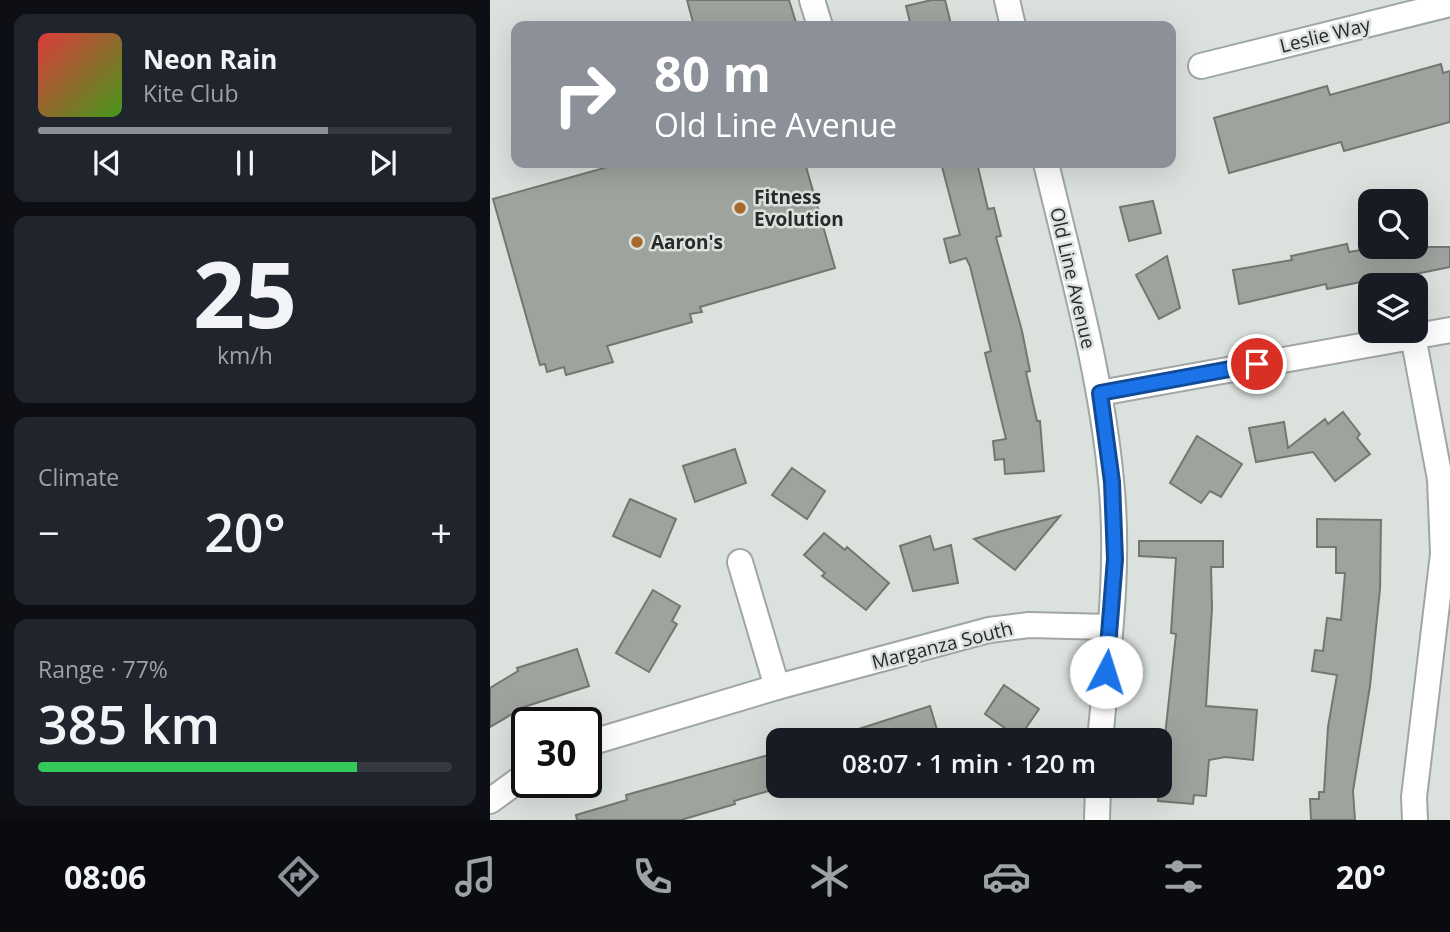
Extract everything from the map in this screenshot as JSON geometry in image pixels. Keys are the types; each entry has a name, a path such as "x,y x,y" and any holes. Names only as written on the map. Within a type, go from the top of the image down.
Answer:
{"street":[{"path":"812,0 818,21"},
{"path":"1007,0 1012,21"},
{"name":"Leslie Way","path":"1201,66 1450,2"},
{"name":"Old Line Avenue","path":"1047,168 1100,393 1112,482 1115,559 1101,728"},
{"path":"1428,334 1450,330"},
{"path":"1100,393 1375,343"},
{"path":"1414,343 1440,479 1443,554 1442,647 1414,797 1415,820"},
{"path":"740,562 777,687"},
{"name":"Marganza South","path":"602,739 777,687 989,630 1029,625 1111,627"},
{"path":"490,801 511,786"},
{"path":"1097,820 1098,798"}],"building":[{"path":"687,0 789,0 795,21 693,21"},
{"path":"945,0 950,21 910,21 906,6"},
{"path":"1441,64 1443,73 1450,71 1450,122 1344,151 1341,142 1229,173 1214,118 1327,86 1330,95"},
{"path":"604,168 806,168 835,268 700,307 702,312 690,314 692,322 607,346 613,362 566,375 564,367 547,372 545,364 540,365 493,199"},
{"path":"942,168 978,168 988,209 994,208 1001,236 996,237 1022,331 1030,371 1026,372 1037,421 1040,421 1044,471 1005,474 1004,459 995,460 993,441 1006,439 985,353 991,351 970,266 966,258 950,263 944,239 960,235"},
{"path":"1153,201 1161,233 1129,241 1120,207"},
{"path":"1347,244 1349,252 1358,250 1358,259 1428,259 1428,247 1450,247 1450,267 1420,273 1358,273 1358,283 1327,289 1326,284 1239,304 1233,270 1292,260 1291,256"},
{"path":"1167,256 1180,308 1159,319 1136,275"},
{"path":"1343,412 1360,434 1357,438 1370,454 1335,481 1313,452 1256,462 1249,428 1284,422 1288,448 1325,419 1328,424"},
{"path":"1197,436 1242,464 1221,497 1210,491 1201,503 1170,483"},
{"path":"735,449 746,483 695,502 683,466"},
{"path":"792,468 825,491 807,519 772,495"},
{"path":"630,499 676,519 660,557 613,536"},
{"path":"1060,516 1015,570 974,539 998,532"},
{"path":"1317,519 1381,520 1380,589 1370,686 1353,791 1355,820 1311,820 1310,799 1319,799 1319,792 1324,792 1328,727 1337,675 1312,671 1315,650 1323,651 1327,618 1341,620 1345,573 1336,573 1336,547 1317,547"},
{"path":"824,533 845,550 847,547 889,583 866,610 822,576 825,573 804,555"},
{"path":"930,536 934,550 951,545 958,583 913,591 900,546"},
{"path":"1139,541 1223,541 1223,567 1211,567 1212,608 1206,706 1257,710 1253,760 1225,757 1209,760 1206,796 1194,795 1193,804 1158,801 1158,798 1172,798 1172,728 1166,728 1176,634 1171,633 1176,558 1139,556"},
{"path":"653,590 680,606 672,621 677,624 649,672 616,653"},
{"path":"577,649 589,686 524,707 511,707 511,715 490,727 490,688 518,671 517,668"},
{"path":"1004,685 1039,709 1026,728 1005,728 985,714"},
{"path":"930,706 936,728 862,728"},
{"path":"766,756 766,792 734,801 735,804 681,820 577,820 576,815 627,800 626,795"}],"place":[{"name":"Fitness Evolution","path":"740,208"},
{"name":"Aaron's","path":"637,242"}],"route":[{"path":"1106,672 1115,559 1112,482 1100,393 1257,364"}]}
